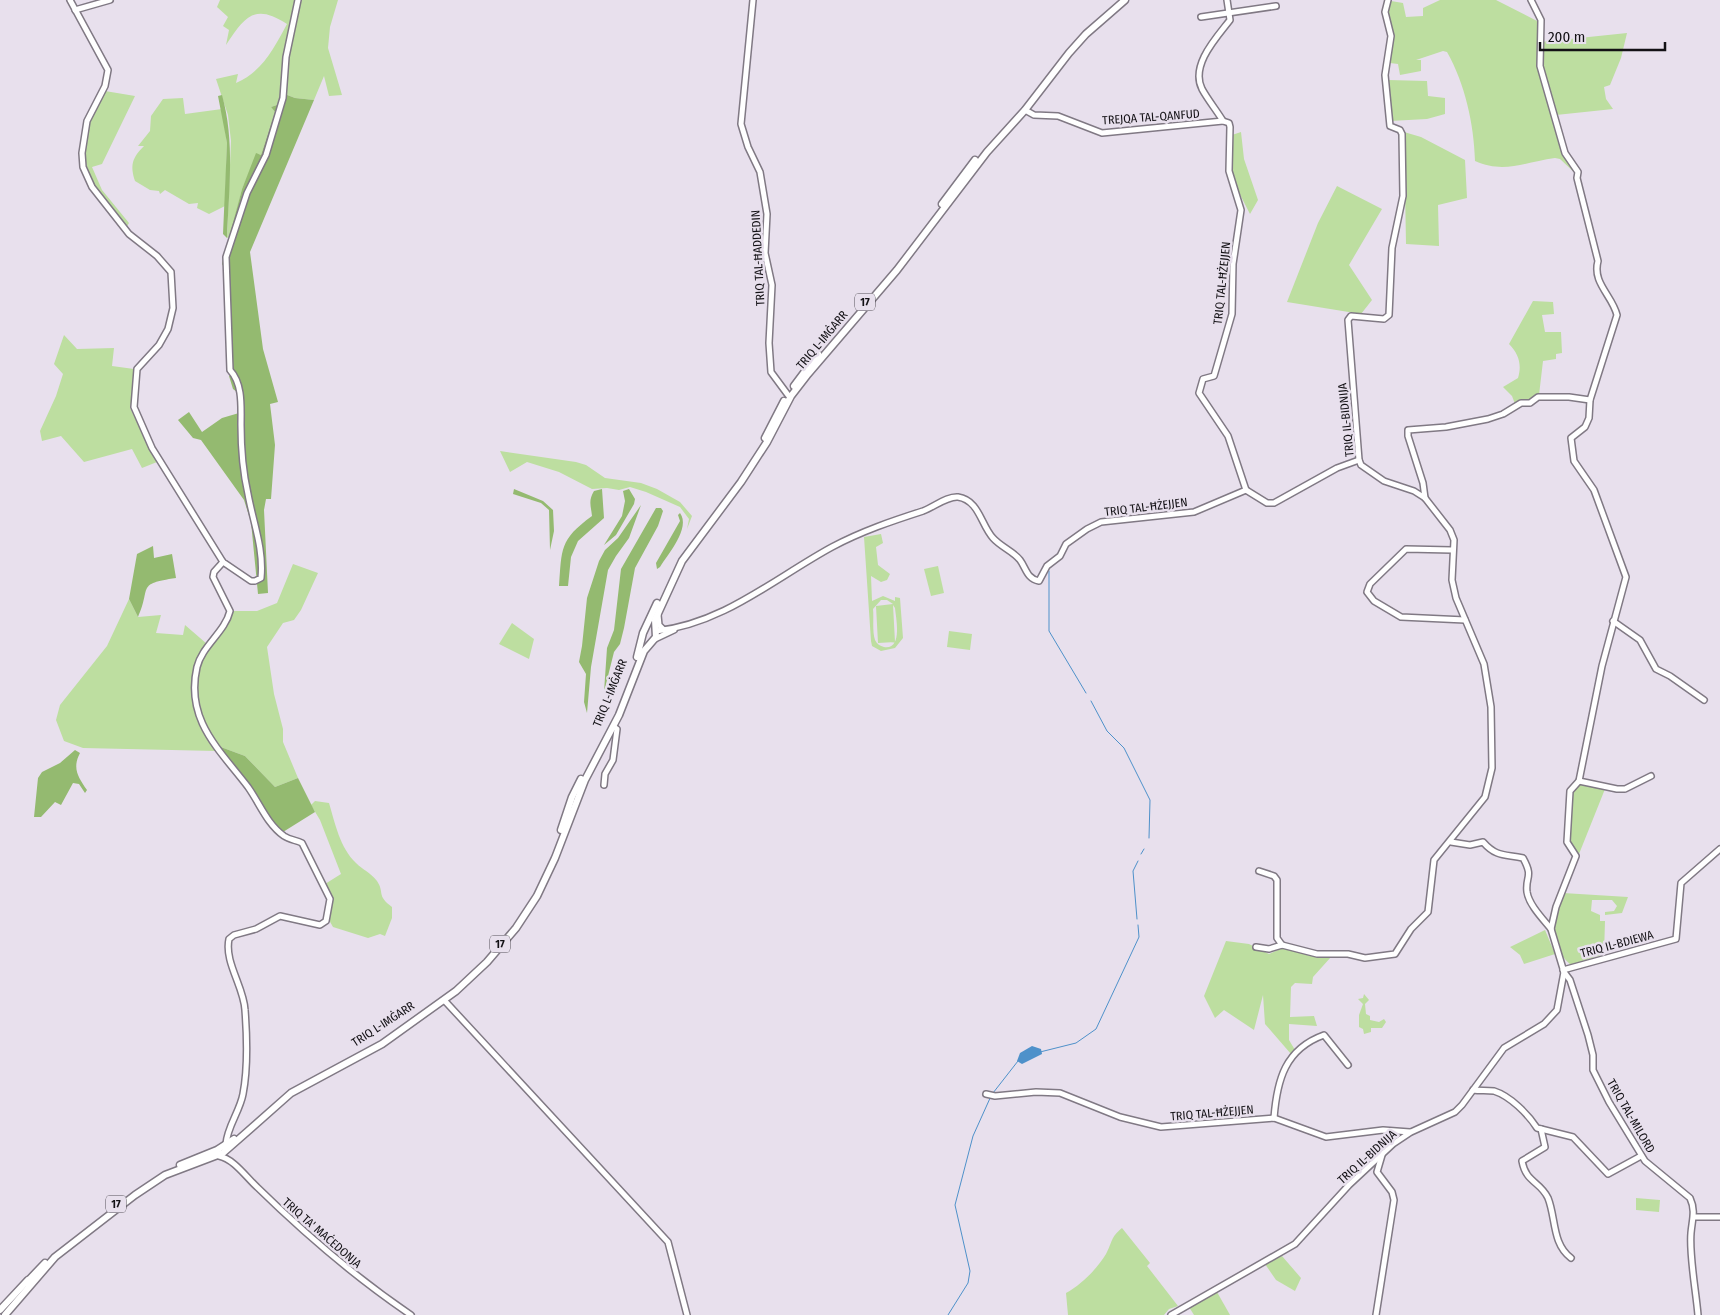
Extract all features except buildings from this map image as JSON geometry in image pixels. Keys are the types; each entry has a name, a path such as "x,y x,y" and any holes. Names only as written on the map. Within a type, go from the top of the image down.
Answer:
{"main road":[{"name":"TRIQ L-IMĠARR","path":"0,1315 35,1272 53,1255 143,1184 164,1172 226,1147 289,1090 378,1042 429,1008 454,989 498,946 535,893 555,849 572,797 616,714 646,628 678,559 738,480 804,371 883,281 918,238 972,164 1037,89 1067,50 1083,32 1119,0"},
{"name":"TRIQ L-IMĠARR","path":"7,1315 19,1297 55,1257 135,1195 165,1175 219,1156 226,1147 291,1093 382,1044 444,1000 487,962 530,907 555,858 585,780 614,727 644,650 653,640 658,614 682,561 741,482 767,442 791,396 897,270 986,152 1024,110 1086,34 1125,0"},
{"path":"646,628 656,630"},
{"path":"643,636 646,641 653,640"},
{"path":"0,1310 35,1272"}],"street":[{"path":"70,0 108,70 105,86 87,121 82,153 83,167 92,187 128,234 157,256 170,272 173,308 168,329 159,345 137,369 134,407 152,448 222,564 251,581 261,578 262,566 257,526 248,495 241,442 239,384 230,370 226,257 246,193 266,154 283,98 286,57 298,0"},
{"path":"75,10 110,0"},
{"name":"TRIQ TAL-ĦADDEDIN","path":"752,0 741,124 750,151 760,172 767,214 765,253 772,285 769,343 771,372 788,395"},
{"path":"1223,122 1201,88 1200,76 1208,48 1230,20 1227,0"},
{"name":"TRIQ IL-BIDNIJA","path":"1256,947 1269,949 1282,945 1317,954 1348,954 1365,958 1395,954 1411,928 1428,912 1434,860 1480,806 1488,788 1492,768 1491,707 1484,664 1456,598 1452,580 1452,534 1425,498 1414,491 1384,481 1361,465 1359,460 1348,320 1351,316 1384,319 1389,315 1392,248 1403,196 1402,134 1400,130 1389,124 1387,107 1385,70 1391,36 1385,12 1388,0"},
{"path":"1531,0 1541,20 1540,66 1565,153 1578,172 1577,178 1598,261 1596,270 1601,286 1617,314 1590,400 1589,418 1585,427 1571,438 1574,460 1594,490 1626,574 1613,621 1579,781 1570,791 1567,842 1576,856 1556,907 1551,929"},
{"path":"1201,17 1276,6"},
{"name":"TREJQA TAL-QANFUD","path":"1024,110 1034,115 1058,116 1102,133 1223,122"},
{"name":"TRIQ TAL-ĦŻEJJEN","path":"681,626 738,605 832,547 877,526 906,517 956,497 972,503 992,538 1018,558 1031,578 1040,581 1048,566 1060,556 1066,544 1087,528 1101,522 1194,512 1246,490 1228,436 1199,394 1203,379 1214,376 1231,319 1233,264 1241,210 1230,178 1230,127 1229,123 1223,122"},
{"path":"1425,498 1423,483 1409,442 1408,430 1446,427 1488,419 1503,414 1521,403 1530,403 1538,397 1569,397 1590,400"},
{"path":"1246,490 1264,502 1274,503 1338,468 1359,460"},
{"path":"1452,550 1406,549 1369,586 1368,594 1374,601 1401,617 1465,620"},
{"path":"219,1156 227,1159 226,1136 243,1095 245,1078 245,1009 229,951 230,940 234,935 256,929 280,916 319,926 326,922 330,900 302,842 285,836 269,821 250,790 218,752 202,725 196,692 198,665 230,611 213,577 215,570 222,564"},
{"path":"658,614 659,625 664,630"},
{"path":"1613,621 1640,640 1654,668 1704,700"},
{"path":"656,630 681,626"},
{"path":"653,640 681,626"},
{"path":"604,785 605,774 613,760 617,729 614,727"},
{"path":"1579,781 1625,789 1651,776"},
{"path":"1451,842 1470,845 1483,842 1490,850 1509,858 1515,856 1523,858 1529,869 1530,877 1526,890 1528,898 1551,929"},
{"name":"TRIQ IL-BDIEWA","path":"1563,971 1676,940 1681,883 1720,849"},
{"path":"1259,871 1274,876 1277,880 1277,938 1282,945"},
{"name":"TRIQ TAL-MILORD","path":"1551,929 1563,971 1570,980 1588,1036 1593,1055 1594,1070 1609,1102 1641,1156 1690,1198 1694,1217 1691,1232 1698,1315"},
{"name":"TRIQ IL-BIDNIJA","path":"1171,1315 1295,1244 1349,1185 1383,1153 1411,1132 1455,1112 1504,1048 1544,1024 1558,1010 1563,971"},
{"path":"444,1000 668,1242 688,1315"},
{"path":"1274,1118 1276,1090 1281,1073 1290,1060 1312,1040 1324,1035 1348,1065"},
{"path":"1473,1090 1492,1091 1500,1094 1530,1116 1536,1128 1573,1138 1608,1174 1641,1156"},
{"name":"TRIQ TAL-ĦŻEJJEN","path":"986,1094 995,1096 1036,1092 1060,1093 1120,1117 1160,1127 1274,1118 1326,1136 1383,1130 1411,1132"},
{"path":"1541,1129 1545,1147 1522,1161 1528,1178 1547,1197 1557,1238 1564,1253 1571,1258"},
{"path":"1376,1315 1394,1200 1392,1192 1377,1172 1383,1153"},
{"name":"TRIQ TA' MAĊEDONJA","path":"227,1159 291,1221 370,1288 411,1315"},
{"path":"1694,1217 1720,1217"}],"green space":[{"path":"220,0 338,0 330,27 328,48 342,95 329,96 324,76 314,100 295,98 282,93 277,105 271,107 275,112 261,155 257,154 242,189 230,237 227,238 231,141 228,115 216,79 238,74 236,83 254,72 267,58 287,24 267,14 252,16 245,20 226,45 229,30 223,26 228,17 217,7"},
{"path":"1440,0 1496,0 1539,22 1538,67 1564,154 1576,174 1560,159 1555,158 1505,167 1486,165 1475,161 1473,133 1464,91 1447,52 1443,51 1416,60 1421,60 1421,71 1400,75 1398,64 1390,63 1393,31 1387,8 1391,1 1403,3 1406,17 1423,16 1423,8"},
{"path":"1627,33 1621,58 1610,85 1604,87 1606,99 1613,109 1556,115 1541,67 1541,42"},
{"path":"1388,80 1427,81 1428,96 1445,98 1445,114 1427,119 1390,121"},
{"path":"105,91 135,96 102,164 92,167 102,190 129,223 126,228 99,192 87,166 84,152 84,137 88,121"},
{"path":"282,93 295,98 314,100 250,252 263,349 278,402 270,404 275,445 271,499 266,499 264,510 268,593 258,594 251,522 244,500 201,440 193,438 178,420 189,412 202,432 222,418 239,413 237,392 233,389 229,376 232,375 225,269 222,264 242,189 256,153 261,155 275,112 271,107 277,105"},
{"path":"222,95 229,130 230,148 227,238 223,234 227,143 218,96"},
{"path":"183,98 185,114 222,109 227,143 225,206 209,214 197,208 198,203 189,204 165,190 160,194 159,191 150,190 135,181 133,175 133,162 144,146 138,146 150,131 151,116 163,99"},
{"path":"1241,132 1244,159 1258,200 1250,214 1230,175 1232,135"},
{"path":"1404,132 1421,137 1465,160 1467,198 1438,205 1439,246 1406,244"},
{"path":"1337,186 1382,209 1349,265 1372,300 1361,314 1287,302 1318,223"},
{"path":"1533,301 1553,302 1554,314 1542,315 1545,332 1561,332 1562,353 1556,354 1556,359 1543,361 1539,395 1532,400 1515,404 1512,396 1503,387 1518,378 1520,369 1519,360 1509,344"},
{"path":"64,335 77,349 114,348 112,366 134,369 135,381 130,408 157,462 142,468 132,449 84,462 61,436 42,441 40,431 56,396 63,374 54,364"},
{"path":"500,451 576,462 586,465 605,478 641,483 657,489 680,502 692,516 687,529 689,519 680,507 646,492 630,487 619,490 607,488 592,489 559,472 527,462 510,472"},
{"path":"514,489 543,501 553,510 554,531 550,550 549,510 541,503 513,494"},
{"path":"602,489 604,518 578,541 571,557 568,586 559,586 564,546 573,532 592,516 590,504 592,495 594,491"},
{"path":"629,489 635,499 634,504 616,535 604,545 622,516 625,501 623,491"},
{"path":"641,505 629,538 608,570 591,667 587,713 584,702 586,674 579,662 587,598 599,561 605,550 618,538"},
{"path":"656,508 661,508 663,511 658,526 635,568 620,644 614,652 604,692 607,648 614,630 621,569"},
{"path":"680,513 683,519 681,533 673,548 657,569 656,563 680,521 678,515"},
{"path":"881,534 883,543 876,547 878,565 890,574 887,580 881,582 871,576 872,601 883,596 895,601 895,597 900,598 903,638 895,648 881,651 872,646 871,641 864,537","holes":["881,600 887,600 893,604 876,606 878,643 895,642 890,647 884,647 879,645 875,640 873,609","893,605 897,626 895,641"]},
{"path":"153,546 154,558 172,554 176,578 155,582 147,588 138,617 129,599 137,554"},
{"path":"293,564 318,573 301,610 294,620 283,623 267,647 274,694 283,729 283,742 298,778 275,787 245,756 218,746 204,727 198,709 197,693 200,660 231,618 232,611 257,611 277,603"},
{"path":"938,566 944,593 931,596 924,569"},
{"path":"129,599 138,617 161,615 156,633 183,635 185,625 207,644 195,663 194,691 200,727 216,751 83,748 64,741 56,720 60,705 107,646"},
{"path":"512,623 534,639 529,659 499,644"},
{"path":"949,631 972,634 970,650 947,647"},
{"path":"218,746 245,756 275,787 298,778 315,812 283,832 268,820"},
{"path":"75,750 80,753 76,763 77,772 87,790 85,793 79,784 73,783 61,805 55,802 41,817 34,817 38,778 42,772 60,763"},
{"path":"1582,783 1605,789 1579,854 1570,845 1573,792 1575,787"},
{"path":"315,801 329,803 339,835 350,857 372,875 377,881 382,897 392,907 392,918 385,936 380,934 368,938 333,927 329,920 332,898 325,884 341,874 320,820 311,805"},
{"path":"1563,893 1628,897 1622,913 1605,915 1605,912 1614,911 1617,906 1612,900 1592,900 1591,911 1600,915 1600,921 1605,921 1604,954 1571,965 1564,957 1559,949 1555,931 1557,912"},
{"path":"1545,930 1555,954 1524,964 1520,955 1510,947"},
{"path":"1226,941 1249,944 1269,954 1285,947 1310,956 1331,957 1313,977 1312,984 1295,983 1291,987 1290,1017 1314,1016 1317,1026 1289,1024 1289,1040 1295,1050 1291,1054 1265,1024 1263,995 1254,1030 1224,1010 1215,1018 1204,996"},
{"path":"1364,994 1369,1000 1365,1004 1366,1014 1370,1016 1370,1020 1379,1022 1384,1019 1386,1022 1382,1028 1371,1028 1371,1032 1364,1034 1363,1029 1359,1027 1359,1015 1363,1004 1358,999 1363,998"},
{"path":"1636,1198 1660,1200 1659,1212 1636,1210"},
{"path":"1122,1228 1150,1263 1147,1266 1178,1306 1169,1309 1164,1315 1068,1315 1066,1293 1077,1286 1093,1271 1106,1254 1118,1231"},
{"path":"1282,1256 1301,1278 1295,1291 1276,1280 1265,1264"},
{"path":"1217,1292 1230,1315 1194,1315 1189,1307"}],"water":[{"path":"1032,1046 1041,1049 1042,1054 1022,1064 1017,1061 1020,1053"}],"waterway":[{"path":"1049,571 1049,631 1086,693"},
{"path":"1091,701 1107,731 1124,748 1150,800 1149,838"},
{"path":"1141,854 1144,849"},
{"path":"1137,919 1133,871 1138,861"},
{"path":"1040,1052 1076,1043 1096,1029 1139,937 1138,925"},
{"path":"993,1093 1018,1061"},
{"path":"948,1315 968,1283 970,1271 955,1205 973,1136 991,1096"}]}
